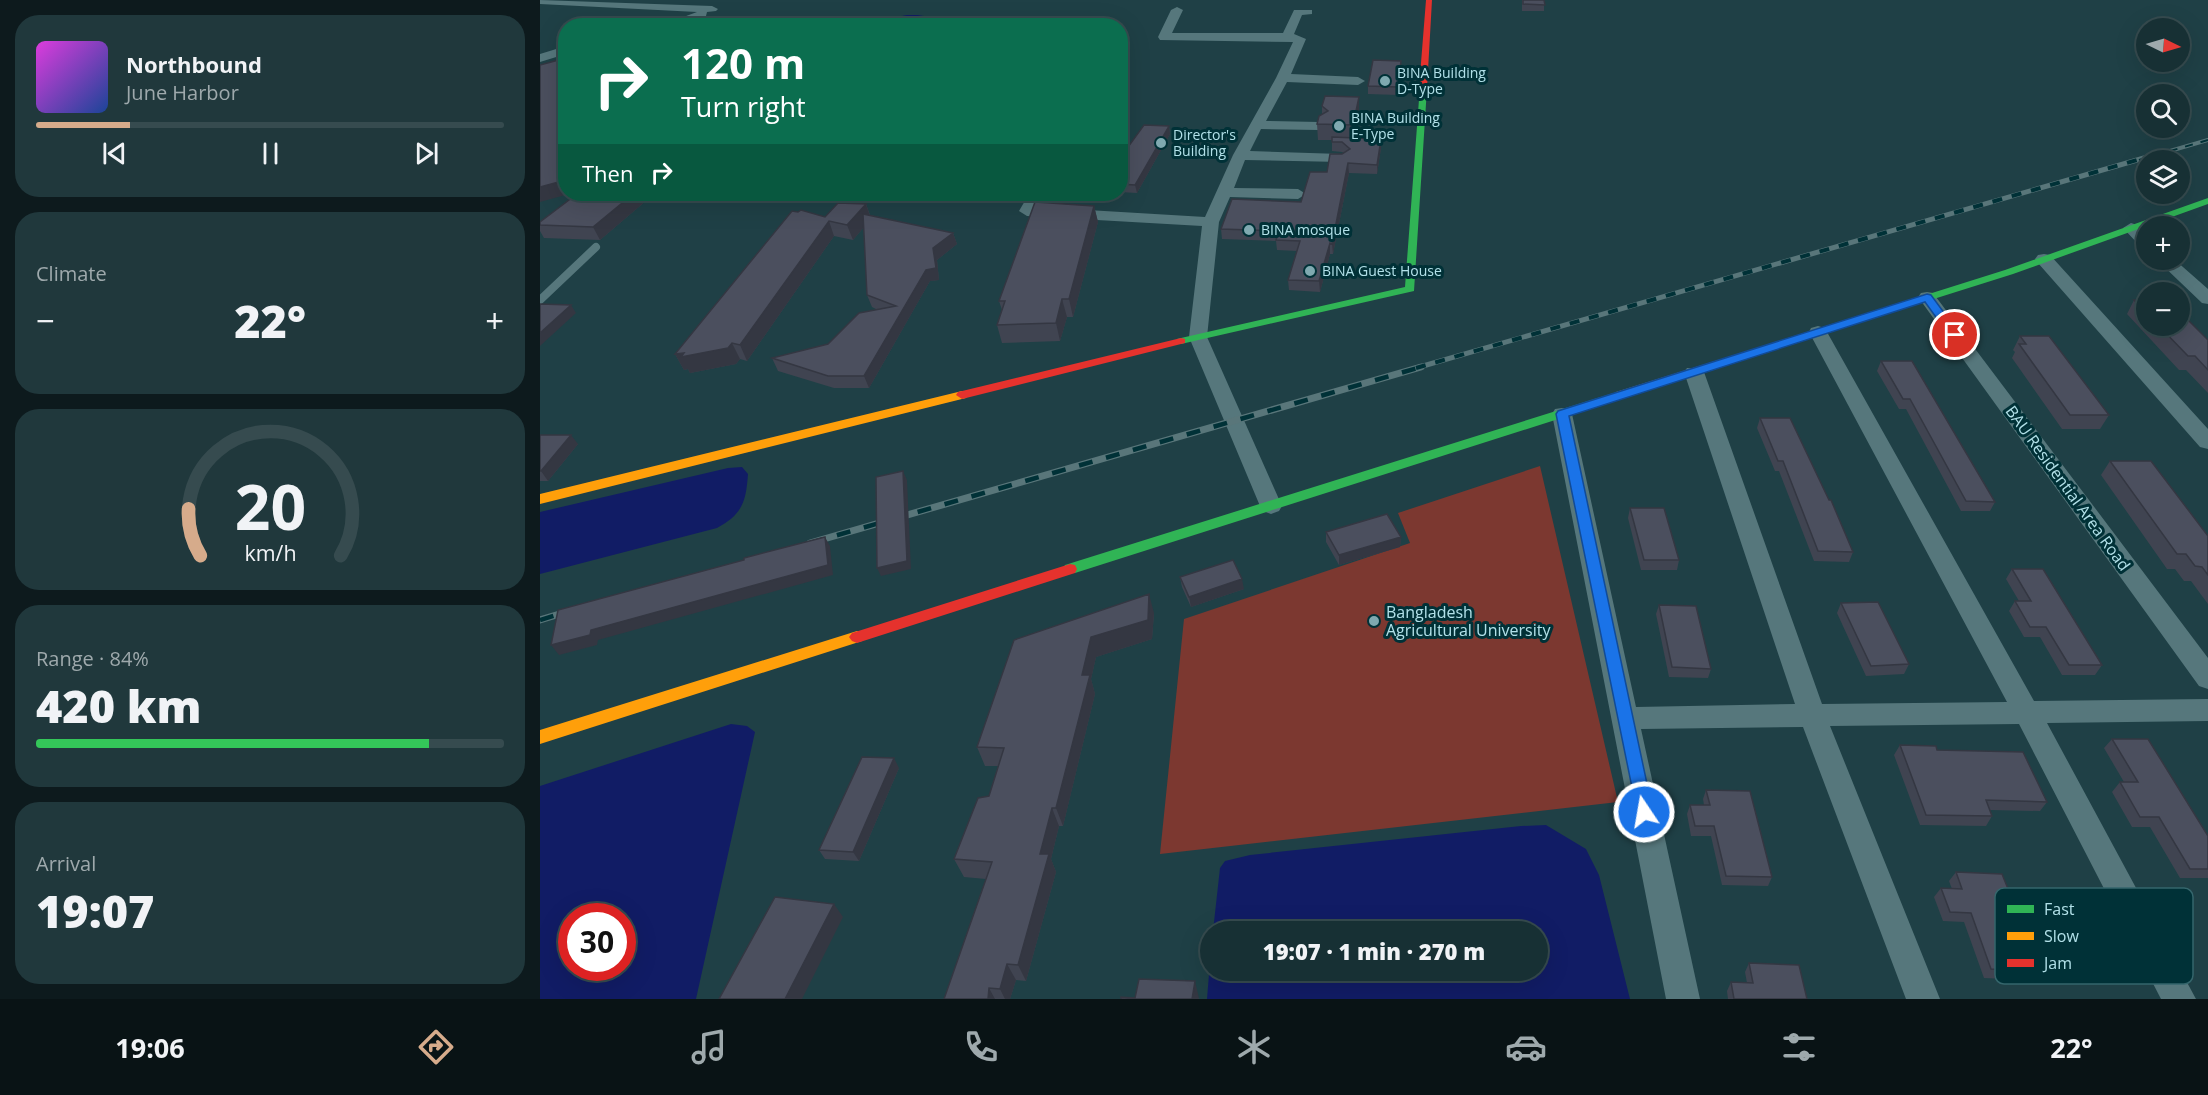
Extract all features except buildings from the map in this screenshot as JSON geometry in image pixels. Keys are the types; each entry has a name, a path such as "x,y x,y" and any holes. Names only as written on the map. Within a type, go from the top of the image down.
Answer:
{"street":[{"path":"694,18 712,9 723,0"},
{"path":"540,499 1198,337 1410,289 1429,0"},
{"path":"540,1 712,9"},
{"path":"1177,10 1164,37 1287,36 1300,39 1283,78 1239,155 1211,222 1198,337 1271,506"},
{"path":"1287,36 1298,12 1308,12"},
{"path":"540,58 558,52"},
{"path":"1283,78 1358,81"},
{"path":"1257,125 1319,126"},
{"path":"1239,155 1341,158"},
{"path":"1222,192 1270,201 1298,194"},
{"path":"1033,201 1027,211 1211,222"},
{"path":"540,737 1694,372 2044,259 2208,201"},
{"path":"2131,228 2136,233"},
{"path":"2044,259 2208,442"},
{"path":"2176,270 2208,299"},
{"name":"BAU Residential Area Road","path":"1927,297 2208,678"},
{"path":"1818,332 2027,713 2120,888"},
{"path":"1694,372 1812,716 1923,999"},
{"path":"1562,414 1683,999"},
{"path":"1625,718 2208,710"},
{"path":"2171,984 2179,999"}],"lane":[{"path":"540,300 596,247"}],"shaded area":[{"path":"917,15 937,18 891,18"},
{"path":"1540,466 1618,802 1160,854 1184,619 1410,543 1398,513"},
{"path":"742,467 748,474 744,499 738,512 717,528 540,574 540,512 728,468"},
{"path":"731,724 747,726 755,732 696,999 540,999 540,786"},
{"path":"1546,825 1586,849 1599,875 1630,999 1207,999 1208,981 1548,981 1548,921 1214,921 1220,868 1225,861 1250,855"}],"railway":[{"path":"2174,150 2208,140"},
{"path":"1416,368 2136,160"},
{"path":"810,543 1421,367"},
{"path":"540,620 573,610"}],"traffic: fast":[{"path":"1181,341 1410,289 1423,88"},
{"path":"1863,318 2009,272 2208,201"},
{"path":"1070,569 1620,395"}],"traffic: slow":[{"path":"1620,395 1863,318"},
{"path":"540,499 962,395"},
{"path":"540,737 857,637"}],"traffic: jam":[{"path":"1423,88 1429,0"},
{"path":"962,395 1181,341"},
{"path":"857,637 1070,569"}],"place":[{"name":"BINA Building D-Type","path":"1385,81"},
{"name":"BINA Building E-Type","path":"1339,126"},
{"name":"Director's Building","path":"1161,143"},
{"name":"BINA mosque","path":"1249,230"},
{"name":"BINA Guest House","path":"1310,271"},
{"name":"Bangladesh Agricultural University","path":"1374,621"}],"route":[{"path":"1644,812 1562,414 1927,297 1955,335"}]}
